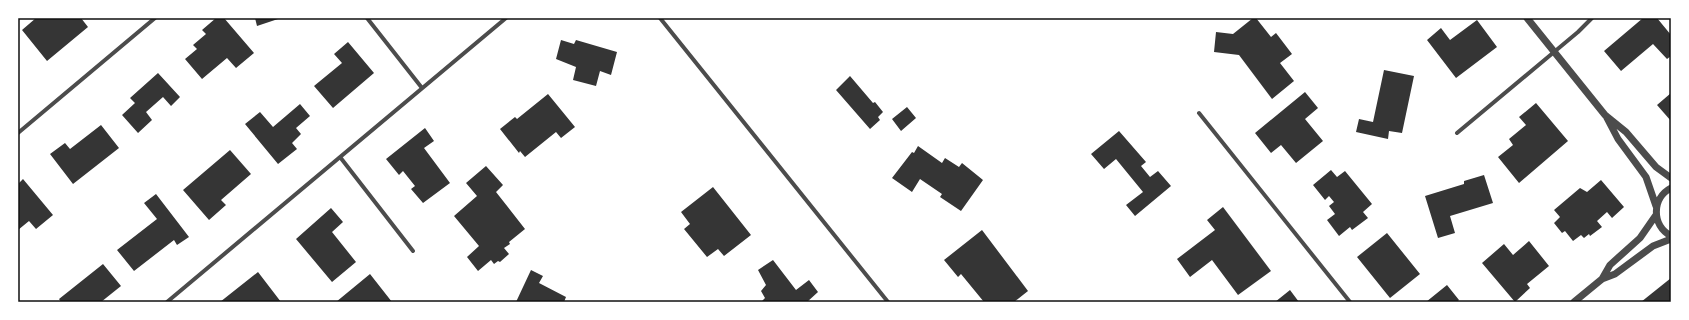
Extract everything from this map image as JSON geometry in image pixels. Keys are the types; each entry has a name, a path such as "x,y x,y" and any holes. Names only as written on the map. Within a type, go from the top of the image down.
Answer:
{"street":[{"path":"18,133 155,18"},
{"path":"367,18 422,88"},
{"path":"167,302 506,18"},
{"path":"660,18 888,302"},
{"path":"1526,18 1605,115 1618,139 1646,177 1656,206 1656,215 1661,227 1671,236"},
{"path":"1456,133 1578,32 1592,18"},
{"path":"1199,113 1350,302"},
{"path":"1605,115 1626,132 1656,167 1671,178"},
{"path":"340,157 413,251"},
{"path":"1656,206 1662,195 1671,188"},
{"path":"1602,279 1610,265 1640,238 1656,215"},
{"path":"1574,302 1602,279 1615,274 1653,246 1671,239"}],"building":[{"path":"36,18 81,18 88,27 47,61 22,30"},
{"path":"216,18 224,18 254,53 236,68 227,58 202,79 185,59 197,49 193,45 206,34 202,30"},
{"path":"255,18 281,18 257,26"},
{"path":"1253,18 1256,18 1271,37 1276,33 1292,54 1280,63 1294,81 1272,99 1239,55 1214,52 1216,32 1233,34"},
{"path":"1643,18 1657,18 1671,35 1671,56 1667,59 1653,44 1621,71 1604,51"},
{"path":"1477,20 1497,47 1456,78 1427,40 1441,28 1450,40"},
{"path":"561,40 574,44 576,40 617,52 611,75 600,71 596,86 573,80 576,67 556,59"},
{"path":"348,42 374,73 333,108 314,86 342,63 334,54"},
{"path":"1384,70 1414,76 1402,133 1389,131 1388,139 1356,132 1359,119 1373,122"},
{"path":"158,73 180,97 171,106 163,97 146,112 152,120 138,133 122,115 135,103 130,98"},
{"path":"850,76 873,103 875,102 883,112 878,117 880,120 870,129 836,90"},
{"path":"1305,92 1318,108 1305,119 1323,141 1296,163 1281,145 1271,153 1255,133"},
{"path":"1671,93 1671,121 1657,105"},
{"path":"548,94 575,127 561,138 556,132 525,157 520,151 519,153 500,129 515,117 517,119"},
{"path":"1536,103 1568,141 1519,183 1498,157 1513,145 1509,139 1526,125 1519,117"},
{"path":"300,104 310,116 296,128 301,134 292,143 297,149 278,164 245,124 260,112 273,127"},
{"path":"907,107 916,118 901,131 892,119"},
{"path":"101,125 119,148 73,184 50,154 65,143 70,149"},
{"path":"425,128 434,141 424,148 450,183 423,203 411,189 415,186 403,171 399,175 386,159"},
{"path":"1119,131 1146,162 1141,166 1150,177 1158,171 1171,186 1135,216 1126,205 1143,192 1116,159 1104,169 1091,154"},
{"path":"918,146 942,163 945,158 959,167 962,163 983,180 961,211 940,197 942,194 920,179 912,192 892,178 912,152 914,153"},
{"path":"230,150 251,174 221,200 226,205 209,220 183,190"},
{"path":"486,166 503,185 496,192 525,229 504,248 509,254 500,262 498,261 494,264 491,260 478,271 467,257 479,246 454,216 477,196 466,183"},
{"path":"1331,170 1337,177 1345,171 1372,204 1363,212 1368,218 1352,230 1350,227 1339,236 1327,220 1335,214 1329,206 1334,202 1329,196 1325,200 1313,185"},
{"path":"1484,175 1493,203 1450,216 1455,233 1438,238 1425,196 1464,184 1464,181"},
{"path":"23,179 53,215 36,229 29,221 18,230 18,184"},
{"path":"1601,180 1624,207 1612,218 1607,212 1597,221 1602,227 1590,236 1589,234 1584,238 1581,235 1573,241 1565,231 1562,233 1554,223 1560,217 1554,210 1580,188 1587,192"},
{"path":"713,187 751,235 724,256 718,249 707,257 684,229 690,224 681,212"},
{"path":"156,194 189,237 177,245 174,240 134,271 117,250 157,219 144,203"},
{"path":"1223,207 1271,271 1238,295 1212,260 1190,277 1177,259 1215,230 1207,220"},
{"path":"331,208 343,222 332,232 356,262 332,282 296,239"},
{"path":"982,230 1028,291 1014,302 984,302 961,274 958,277 944,260"},
{"path":"1387,233 1420,274 1390,298 1357,257"},
{"path":"1529,241 1549,266 1527,284 1530,288 1515,302 1482,263 1504,244 1513,255"},
{"path":"773,260 796,290 809,280 818,292 807,302 761,302 765,298 761,291 766,285 758,270"},
{"path":"103,264 121,286 101,302 61,302 59,299"},
{"path":"531,270 543,276 539,283 566,297 564,302 516,302"},
{"path":"258,272 281,302 220,302"},
{"path":"370,274 392,302 336,302"},
{"path":"1671,278 1671,302 1641,302"},
{"path":"1447,285 1459,300 1457,302 1426,302"},
{"path":"1290,290 1299,302 1275,302"}]}
